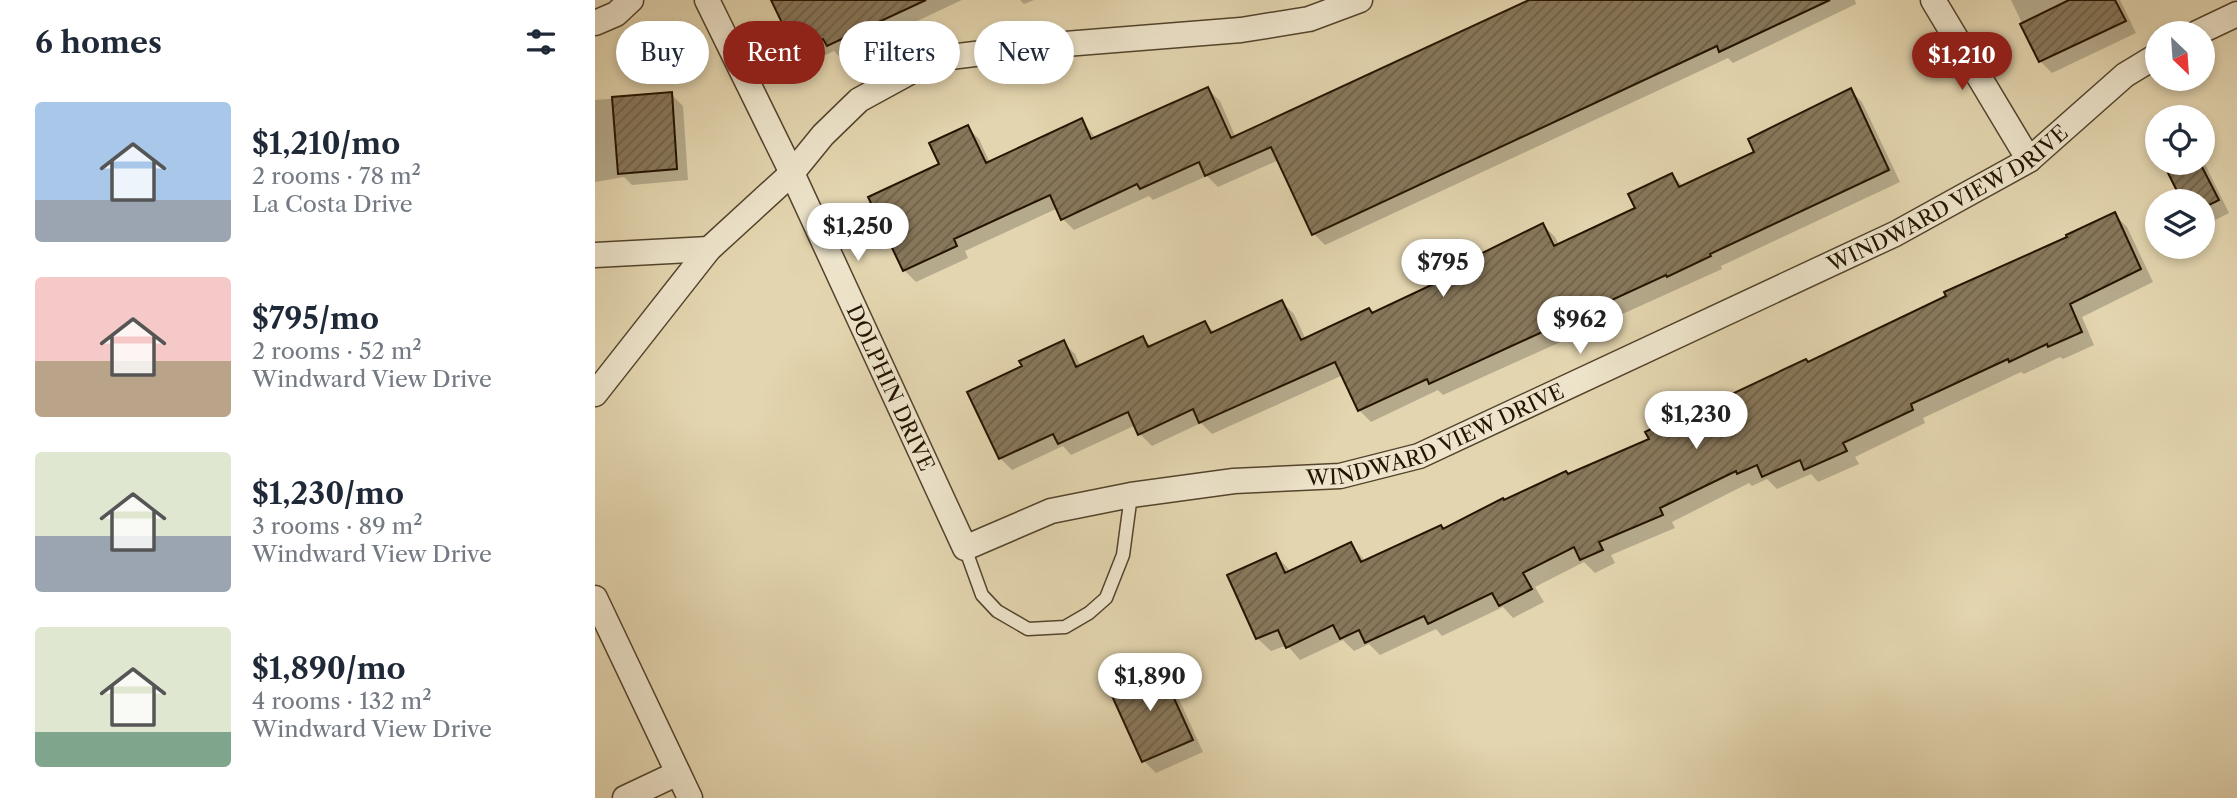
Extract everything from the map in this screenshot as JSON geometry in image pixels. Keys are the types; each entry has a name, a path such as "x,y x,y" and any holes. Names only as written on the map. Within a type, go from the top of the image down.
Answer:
{"street":[{"path":"595,23 616,14 631,0"},
{"name":"DOLPHIN DRIVE","path":"707,0 792,173 965,548"},
{"path":"595,394 709,249 792,173 823,135 859,100 934,59 1040,46 1241,30 1309,19 1360,0"},
{"path":"1933,0 2029,160"},
{"path":"2215,24 2237,14"},
{"name":"WINDWARD VIEW DRIVE","path":"965,548 1051,511 1131,495 1234,481 1340,476 1419,456 1895,234 2029,160 2125,75 2145,63"},
{"path":"595,255 709,249"},
{"path":"595,598 689,798"},
{"path":"625,798 678,773"}],"lane":[{"path":"965,548 982,595 997,611 1028,629 1065,628 1105,598 1123,555 1131,495"}],"building":[{"path":"771,0 926,0 881,21 839,21 839,40 827,46 825,21 781,21"},
{"path":"1529,0 1830,0 1719,52 1717,46 1312,235 1271,147 1205,176 1199,162 1140,189 1137,184 1061,220 1050,195 954,239 957,246 903,271 868,197 939,164 929,143 968,125 986,163 1082,118 1091,139 1208,87 1231,138"},
{"path":"2069,0 2115,0 2126,21 2039,62 2020,24"},
{"path":"1851,88 1889,170 1667,277 1666,275 1429,384 1427,379 1358,411 1335,362 1199,423 1193,409 1138,435 1128,412 1058,444 1053,434 999,459 967,392 1022,366 1019,361 1064,340 1076,367 1143,336 1148,347 1205,321 1211,333 1282,300 1301,340 1369,308 1372,313 1457,273 1454,267 1543,223 1554,246 1635,208 1628,194 1672,173 1679,187 1754,152 1748,139"},
{"path":"672,92 677,169 618,174 612,97"},
{"path":"2169,175 2206,175 2213,189 2176,189"},
{"path":"2115,212 2141,269 2070,304 2082,332 2048,347 2047,344 2009,362 2008,359 1911,404 1913,410 1843,443 1847,451 1804,470 1800,460 1762,477 1757,465 1737,474 1736,471 1660,508 1663,515 1599,542 1603,550 1580,560 1574,547 1523,573 1532,589 1499,606 1492,593 1428,624 1424,616 1365,643 1359,630 1340,639 1333,625 1286,648 1278,630 1256,639 1227,575 1276,553 1285,573 1351,542 1361,562 1441,525 1443,529 1503,498 1504,500 1566,471 1568,474 1649,439 1645,432 1677,416 1679,419 1806,359 1808,362 1946,296 1944,292 2067,237 2066,235"},
{"path":"1158,663 1193,740 1142,762 1107,685"}]}
